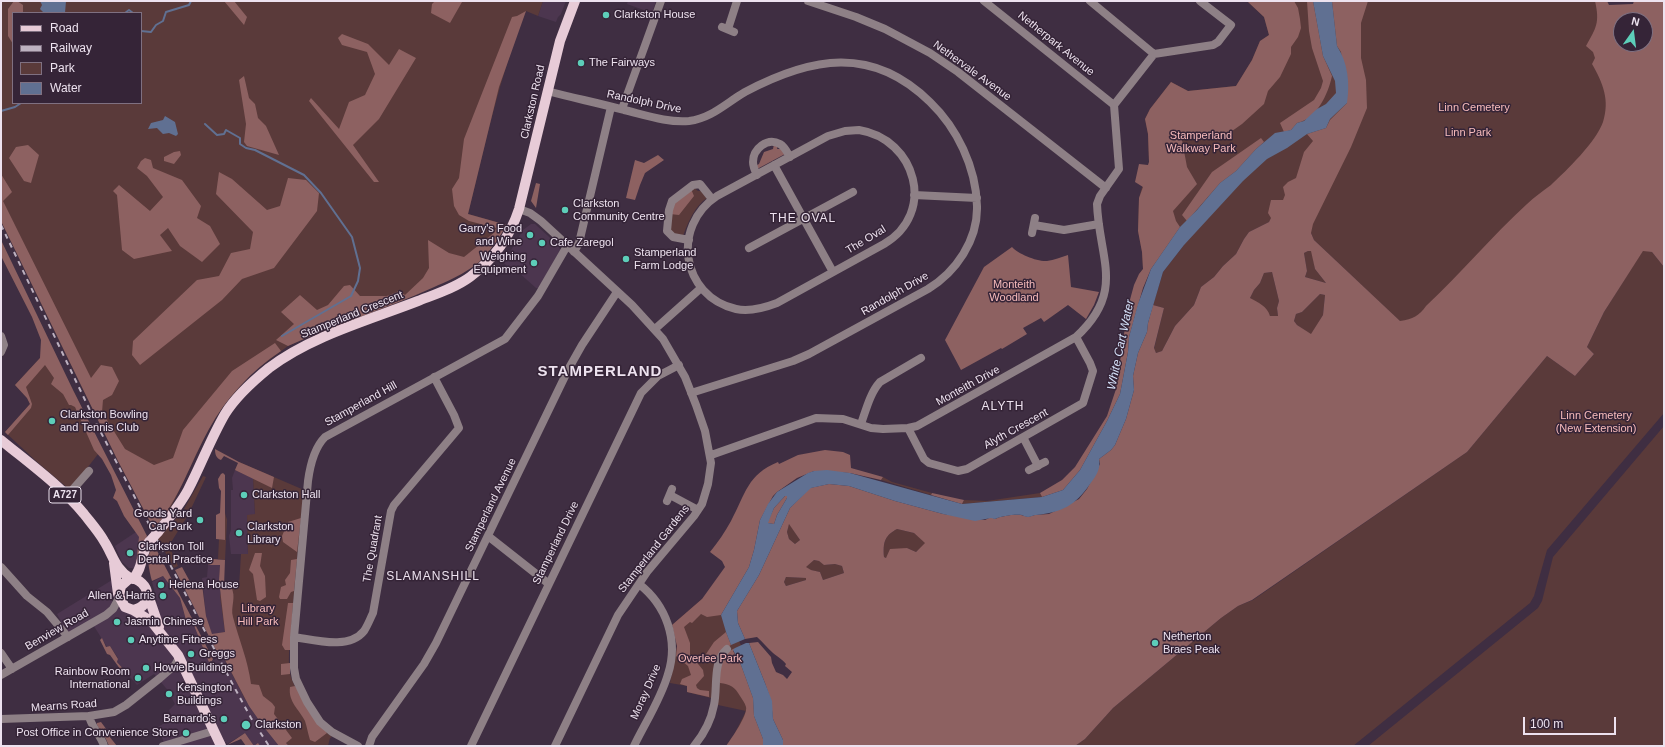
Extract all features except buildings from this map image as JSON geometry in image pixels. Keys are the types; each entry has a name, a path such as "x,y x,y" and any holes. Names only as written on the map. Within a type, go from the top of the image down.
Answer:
{"main road":[{"name":"Clarkston Road","path":"519,209 560,41 575,1"},
{"name":"Stamperland Crescent","path":"143,558 144,550 149,542 180,503 225,414 248,387 269,368 302,347 433,295 470,277 488,262 502,246 516,220 519,209"},
{"name":"A727","path":"1,440 67,496 99,533 109,549 114,563 119,597"},
{"path":"143,558 140,570 132,578 122,584 119,597 125,607 133,610 160,630"},
{"path":"133,610 144,606 147,592 143,558"},
{"name":"A727","path":"114,563 122,573 132,578"},
{"path":"132,578 139,582 147,592 160,630 171,648 216,746"},
{"path":"177,661 221,746"}],"street":[{"path":"622,109 661,1"},
{"path":"728,29 737,1"},
{"name":"Nethervale Avenue","path":"808,1 856,17 885,29 930,53 958,72 1106,188"},
{"name":"Netherpark Avenue","path":"984,1 1114,105"},
{"path":"1090,1 1154,54"},
{"path":"1114,105 1154,54 1213,45 1218,42 1231,25 1200,1"},
{"name":"Randolph Drive","path":"548,91 669,120 690,121 709,116 747,92 795,71 831,62 848,61 868,64 890,72 912,85 943,117 963,148 973,177 977,198 976,223 966,248 954,268 935,285 836,341 798,359 691,393"},
{"name":"Monteith Drive","path":"710,454 714,454 816,418 843,419 883,429 908,428 925,423 1076,337 1092,319 1100,306 1104,294 1106,268 1097,204 1116,174 1119,165 1114,105"},
{"path":"574,252 579,243 612,107"},
{"name":"The Oval","path":"845,131 865,131 875,134 890,143 905,159 913,178 914,195 912,211 907,222 891,240 777,303 759,309 744,310 718,302 701,288 695,279 689,260 688,240 696,218 712,199 790,157 836,133 845,131"},
{"path":"757,175 753,165 754,158 758,149 764,144 774,142 780,144 784,147 790,157"},
{"path":"774,165 833,272"},
{"path":"688,240 673,237 667,231 669,210 672,201 696,184 700,184 712,199"},
{"path":"749,248 853,192"},
{"path":"914,195 977,198"},
{"name":"Stamperland Gardens","path":"519,209 535,216 655,329 679,365 691,393 710,454 708,484 704,499 698,510 639,584 618,615 608,632 554,746"},
{"path":"1034,225 1064,230 1099,224"},
{"name":"Stamperland Hill","path":"358,746 332,732 320,722 307,702 296,679 294,668 294,638 310,472 318,447 325,437 508,336 538,296 567,246"},
{"path":"655,329 701,288"},
{"name":"Stamperland Avenue","path":"369,746 372,737 424,664 436,643 568,368 617,292"},
{"path":"1,336 4,345 1,352"},
{"name":"Alyth Crescent","path":"908,428 924,458 929,463 958,471 967,469 1083,403 1093,371 1092,366 1076,337"},
{"path":"861,424 871,397 880,382 921,358"},
{"name":"Stamperland Drive","path":"471,746 641,393 658,376 679,365"},
{"name":"The Quadrant","path":"294,638 344,642 358,636 368,624 372,613 391,511 394,505 459,428 456,419 434,377"},
{"path":"1023,437 1042,464 1029,470"},
{"path":"67,496 89,471"},
{"path":"670,495 698,510"},
{"path":"488,536 549,584"},
{"path":"1,567 27,596 47,612 68,637"},
{"name":"Moray Drive","path":"634,746 660,693 668,674 672,659 672,644 666,617 656,600 639,584"},
{"name":"Benview Road","path":"1,675 106,615 116,606 119,597"},
{"path":"694,746 704,733 718,700 718,662 722,653 727,649"},
{"path":"1,653 12,669"},
{"name":"Mearns Road","path":"1,719 89,716 114,712 126,705 177,661"},
{"path":"89,716 90,722 101,738 104,746"},
{"path":"163,746 210,732"}],"shaded area":[{"path":"543,1 566,1 556,22 538,16"},
{"path":"628,1 656,1 652,13 627,4"},
{"path":"531,224 535,224 559,246 560,250 539,288 536,288 518,272 516,274 504,263 500,262 510,252 523,230"},
{"path":"235,470 253,478 255,515 247,515 248,554 231,554 229,536 231,530 231,490 233,490 232,478"},
{"path":"136,532 140,537 136,563 134,568 129,568 122,562 115,546"},
{"path":"220,564 219,580 225,632 212,635 206,616 202,578 207,577 208,565"},
{"path":"163,576 180,598 186,620 191,618 212,661 220,656 221,659 224,658 249,706 279,746 254,746 245,733 227,744 226,742 219,746 169,746 164,743 158,727 172,718 169,710 175,704 170,695 171,694 154,674 137,685 117,662 118,658 110,646 107,647 92,623 69,636 57,614 112,580 112,601 120,609 137,617 157,601 152,582"}],"green space":[{"path":"1,1 543,1 538,16 526,11 516,36 493,112 468,214 507,225 477,263 461,274 415,295 288,346 254,371 225,403 208,430 171,507 154,529 118,461 1,221"},
{"path":"14,1 17,1 23,5 23,12 12,12 12,42 8,36 8,9"},
{"path":"224,1 234,1 247,17 244,25"},
{"path":"435,1 462,2 450,23 431,13 432,4"},
{"name":"Linn Park","path":"1247,1 1596,1 1613,39 1613,52 1619,52 1634,86 1441,360 1314,240 1311,233 1272,218 1269,222 1249,232 1236,254 1214,277 1201,287 1194,305 1175,326 1162,351 1156,353 1154,349 1164,308 1153,305 1163,272 1184,245 1139,274 1143,269 1142,252 1138,231 1139,198 1149,162 1148,134 1145,119 1150,109 1171,82 1188,91 1236,86 1252,60 1260,41 1269,35 1264,17"},
{"path":"1247,1 1294,1 1298,8 1301,28 1298,37 1291,47 1291,54 1280,77 1268,91 1264,104 1242,124 1225,136 1182,140 1187,167 1197,184 1173,211 1176,221 1180,227 1151,269 1143,288 1129,337 1128,352 1120,394 1080,470 1063,490 1042,497 1040,493 1062,480 1075,467 1107,416 1116,389 1128,307 1134,285 1143,269 1142,252 1138,231 1139,198 1143,187 1135,182 1139,164 1148,165 1149,162 1148,134 1145,119 1150,109 1171,82 1188,91 1236,86 1252,60 1260,41 1269,35 1264,17"},
{"path":"1307,1 1313,1 1323,56 1332,76 1328,90 1316,111 1304,121 1297,123 1291,130 1284,132 1280,123 1314,100 1323,81 1312,48"},
{"path":"1332,1 1368,1 1361,23 1361,58 1366,80 1367,108 1351,147 1313,224 1311,233 1314,240 1400,321 1418,315 1514,216 1551,185 1573,164 1588,147 1599,130 1605,114 1606,106 1604,92 1592,64 1595,58 1593,52 1586,46 1597,20 1595,1 1607,1 1609,5 1633,4 1634,1 1664,1 1664,267 1652,252 1643,251 1604,312 1587,347 1594,354 1575,376 1547,356 1467,452 1252,600 1238,606 1221,618 1113,708 1085,739 1075,746 783,746 783,740 773,719 771,701 749,643 758,642 771,657 776,672 783,675 787,679 792,672 785,666 786,664 783,661 757,637 745,639 738,623 737,611 759,575 790,508 810,488 829,484 849,486 895,501 943,514 985,520 991,517 995,519 1011,515 1028,517 1049,514 1079,499 1087,489 1100,464 1099,459 1115,445 1126,419 1134,390 1133,376 1138,353 1147,332 1153,305 1164,308 1154,348 1156,353 1162,351 1175,326 1194,305 1201,287 1214,277 1236,254 1249,232 1269,222 1271,218 1268,213 1271,200 1283,200 1285,195 1283,187 1288,182 1296,178 1304,152 1313,141 1307,134 1326,128 1330,120 1347,103 1341,52 1337,46","holes":["1311,251 1315,269 1326,283 1305,277 1307,271 1304,253","1272,272 1279,301 1277,308 1278,316 1270,316 1265,307 1250,298 1260,283 1264,273","1320,294 1325,295 1323,315 1311,334 1297,325 1294,321 1296,314 1302,312","789,524 800,540 795,544 789,539 787,532","897,529 914,533 925,543 916,552 907,548 890,549 886,558 884,557 885,540 889,534","814,560 819,561 824,565 835,564 842,566 844,573 823,580 820,572 806,567","786,577 806,578 806,580 786,586 784,582"]},
{"path":"526,11 499,87 468,214 507,225 490,250 478,263 467,271 414,296 288,346 276,340 294,324 281,312 300,295 317,310 328,305 344,286 350,285 360,296 387,296 399,291 405,295 423,278 429,268 428,240 449,253 464,257 495,232 496,228 469,221 459,215 454,206 452,189 459,178 464,139 512,17"},
{"path":"342,34 368,44 389,65 399,49 416,58 379,119 353,145 379,182 374,182 309,101 311,98 339,129 349,102 365,95 375,74 367,52 342,45 338,38"},
{"path":"244,76 249,98 255,104 258,118 266,126 279,155 247,146 244,142 246,124 239,80"},
{"path":"1261,138 1264,142 1236,171 1220,183 1187,221 1182,215 1212,172"},
{"path":"774,144 778,146 777,149 783,149 785,154 757,168 755,166 759,164 764,152 773,149"},
{"path":"28,145 39,155 31,183 24,181 9,158 16,147"},
{"path":"180,151 181,155 174,164 164,161 164,157"},
{"path":"658,155 664,160 645,173 635,200 626,198 635,160 644,163"},
{"path":"145,158 151,160 153,168 182,180 201,206 197,218 210,226 220,244 202,262 180,246 168,228 160,235 172,251 134,259 122,250 117,195 113,191 119,185 150,211 163,197 147,176 137,168 141,161"},
{"path":"219,172 232,179 267,210 280,206 288,178 306,180 319,193 317,211 274,268 242,279 222,300 140,365 132,355 133,341 197,280 219,276 231,253 250,249 253,232 216,194"},
{"path":"1,174 12,192 3,201 91,378 101,365 112,367 119,381 112,395 103,400 102,412 125,449 154,465 173,458 183,430 232,371 275,343 281,351 259,367 231,396 223,407 202,442 178,493 154,529 118,461 1,221"},
{"path":"536,183 540,184 536,208 531,201"},
{"path":"693,187 698,191 702,191 707,198 695,210 683,236 671,233 671,208"},
{"path":"691,189 694,196 679,215 670,214 673,204"},
{"path":"1,240 74,392 147,536 140,549 138,564 136,564 139,537 124,516 117,501 113,498 116,490 111,475 102,459 94,450 75,407 69,405 63,394 51,384 54,378 45,365 26,387 32,404 31,408 8,435 5,432 30,404 27,398 15,385 40,358 41,340 32,317 1,256"},
{"name":"Monteith Woodland","path":"1012,247 1023,255 1043,261 1068,255 1071,287 1099,292 1094,305 1086,319 1068,305 1044,322 1041,318 1023,328 1027,334 961,370 945,340 984,267"},
{"name":"Linn Cemetery (New Extension)","path":"1643,250 1652,252 1664,267 1664,413 1547,550 1534,596 1530,603 1353,746 1075,746 1085,739 1113,708 1221,618 1238,606 1253,600 1467,452 1547,356 1575,376 1594,354 1587,347 1604,312"},
{"path":"1312,251 1315,269 1326,283 1305,277 1307,271 1304,253"},
{"path":"1272,272 1279,301 1277,308 1278,316 1270,316 1250,298 1260,283 1264,273"},
{"path":"1320,294 1325,295 1323,315 1311,335 1294,321 1296,314 1302,312"},
{"name":"Clarkston Bowling and Tennis Club","path":"40,358 74,392 102,449 70,490 5,432 30,404 27,398 15,385"},
{"path":"1664,426 1664,746 1368,746 1538,608 1542,601 1553,557"},
{"path":"215,449 239,462 274,477 272,488 235,470 238,463 224,456 221,460 219,459 216,456"},
{"path":"825,450 843,452 850,455 851,468 883,477 881,480 850,473 814,471 797,478 773,496 760,520 749,567 721,615 707,617 701,614 692,623 690,622 684,627 690,643 690,654 703,670 704,676 696,685 697,688 700,690 709,691 709,697 687,692 687,686 680,684 682,679 691,675 688,666 676,656 677,646 672,625 702,599 725,567 722,561 710,552 729,525 744,493 753,479 768,467 778,462 779,464 798,455"},
{"name":"Library Hill Park","path":"239,462 304,490 289,666 292,680 301,698 332,737 330,738 328,746 289,746 245,699 224,658 221,659 212,635 225,632 220,596 224,586 239,587 241,554 248,554 247,515 255,514 253,478 235,470"},
{"path":"223,473 225,475 225,540 216,539 216,515 220,513 221,491 219,488 218,479"},
{"path":"203,476 206,477 189,513 184,509"},
{"path":"883,477 892,482 932,493 931,495 881,480"},
{"path":"932,493 964,500 962,504 931,495"},
{"path":"1040,493 1042,497 962,504 964,500 987,501"},
{"path":"785,496 787,496 787,498 777,515 774,524 767,523 774,508"},
{"path":"182,512 188,515 170,544 170,548 178,566 174,568 158,539"},
{"path":"225,513 227,520 225,560 218,559 219,539 225,540"},
{"path":"301,518 297,552 283,542 282,536 288,522"},
{"path":"789,523 800,540 795,544 789,539 787,532"},
{"path":"897,529 914,533 926,543 916,552 907,548 886,558 884,557 885,540 889,534"},
{"path":"154,545 213,659 212,661 209,662 208,660 191,618 186,620 180,598 163,576 152,581 149,567 149,553"},
{"path":"255,553 262,553 260,566 265,576 266,597 260,601 257,600 253,574 249,570"},
{"path":"213,559 225,560 224,586 231,587 233,591 232,613 246,658 251,684 259,685 263,696 275,707 274,714 292,738 286,743 289,746 279,746 249,706 224,658 221,659 217,652 175,570 182,567 194,589 200,587 199,584 202,584 206,616 212,634 225,632 219,580 220,565 208,565"},
{"path":"297,559 294,591 291,592 287,599 280,599 281,587 286,585 285,580 290,573 291,560"},
{"path":"814,560 825,565 835,564 842,566 844,573 823,580 820,572 810,570 805,567"},
{"path":"786,577 806,578 806,580 786,586 784,582"},
{"name":"Overlee Park","path":"702,599 730,622 748,660 771,746 726,746 734,735 746,711 718,705 715,699 687,692 687,686 670,683 677,646 672,625"},
{"path":"288,603 293,603 290,650 285,650 282,645"},
{"path":"726,632 731,645 723,650 715,661 710,659 706,654 714,642"},
{"path":"102,638 106,647 110,646 118,659 117,662 125,671 123,673 110,655 107,654 100,640"},
{"path":"735,648 733,651 741,665 753,698 754,716 763,739 763,746 726,746 739,727 746,711 745,704 736,690 727,684 720,683 721,662 729,651"},
{"path":"290,663 290,674 281,675 281,664"},
{"path":"295,686 327,733 315,742 310,740 305,721 292,701 290,687"},
{"path":"101,722 117,746 109,746 97,725 97,723"},
{"path":"245,733 254,746 246,746 241,739 227,745"}],"water":[{"path":"40,1 66,1 65,12 43,12 40,9 42,5"},
{"path":"1313,1 1332,1 1337,46 1346,66 1348,81 1347,103 1330,119 1326,128 1307,134 1287,148 1267,159 1243,181 1184,245 1163,272 1148,323 1147,332 1138,353 1133,376 1134,390 1126,419 1115,445 1099,459 1099,469 1096,475 1079,498 1061,510 1045,514 1029,517 1012,515 995,519 991,518 975,521 895,501 849,486 829,484 811,488 790,508 759,575 737,611 738,623 745,639 731,645 721,615 749,567 760,520 768,504 777,492 808,473 827,470 850,473 962,504 1042,497 1063,490 1080,470 1120,394 1128,352 1129,337 1138,304 1151,269 1180,227 1220,183 1236,171 1256,149 1275,133 1291,130 1297,123 1304,121 1317,109 1326,104 1336,93 1335,81 1323,56","holes":["785,496 787,496 774,524 768,523 774,508"]},
{"path":"165,116 175,122 178,134 176,136 169,133 163,134 157,128 148,129 151,123 163,120"},
{"path":"746,643 749,643 772,701 773,719 783,740 783,746 763,746 763,739 754,716 753,698 741,665 733,650"}],"waterway":[{"path":"142,31 151,32 156,25 163,21 166,12 189,5 191,1"},
{"path":"126,12 129,10 132,12"},
{"path":"1,111 15,107 20,104"},
{"path":"205,124 217,135 224,134 226,130 240,138 240,144 246,148 255,150 304,175 321,193 352,237 360,268 358,281 351,296 282,336"}],"railway":[{"path":"1,225 97,425 232,683 251,718 269,746"}],"place":[{"name":"Clarkston House","path":"606,15"},
{"name":"The Fairways","path":"581,63"},
{"name":"Clarkston Community Centre","path":"565,210"},
{"name":"Garry's Food and Wine","path":"530,235"},
{"name":"Cafe Zaregol","path":"542,243"},
{"name":"Stamperland Farm Lodge","path":"626,259"},
{"name":"Weighing Equipment","path":"534,263"},
{"name":"Clarkston Bowling and Tennis Club","path":"52,421"},
{"name":"Clarkston Hall","path":"244,495"},
{"name":"Goods Yard Car Park","path":"200,520"},
{"name":"Clarkston Library","path":"239,533"},
{"name":"Clarkston Toll Dental Practice","path":"130,553"},
{"name":"Helena House","path":"161,585"},
{"name":"Allen & Harris","path":"163,596"},
{"name":"Jasmin Chinese","path":"117,622"},
{"name":"Anytime Fitness","path":"131,640"},
{"name":"Netherton Braes Peak","path":"1155,643"},
{"name":"Greggs","path":"191,654"},
{"name":"Howie Buildings","path":"146,668"},
{"name":"Rainbow Room International","path":"138,678"},
{"name":"Kensington Buildings","path":"169,694"},
{"name":"Barnardo's","path":"224,719"},
{"name":"Clarkston","path":"246,725"},
{"name":"Post Office in Convenience Store","path":"186,733"}],"district":[{"name":"THE OVAL","path":"803,219"},
{"name":"STAMPERLAND","path":"600,372"},
{"name":"ALYTH","path":"1003,407"},
{"name":"SLAMANSHILL","path":"433,577"}],"park label":[{"name":"Linn Cemetery","path":"1474,108"},
{"name":"Stamperland Walkway Park","path":"1201,142"}],"water label":[{"name":"White Cart Water","path":"1121,345"}]}
